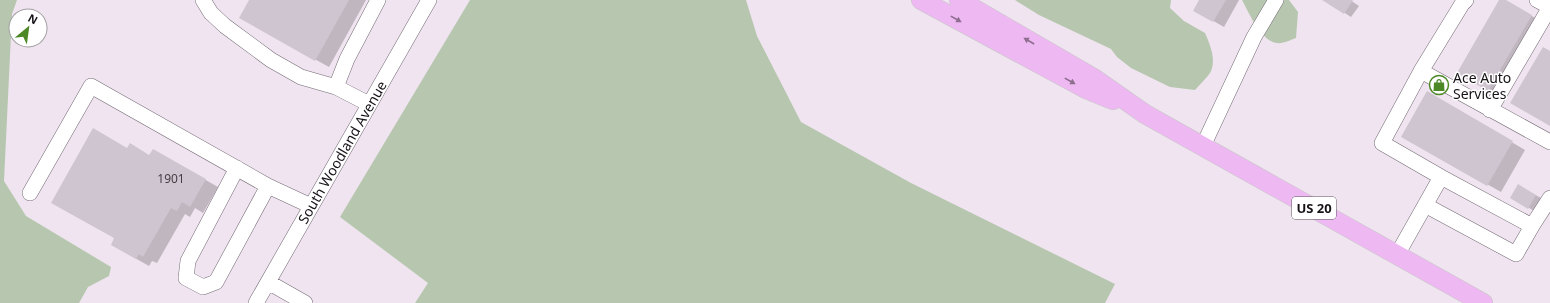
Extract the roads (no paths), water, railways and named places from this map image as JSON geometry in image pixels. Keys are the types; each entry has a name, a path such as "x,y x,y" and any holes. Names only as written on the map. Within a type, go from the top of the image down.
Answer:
{"main road":[{"name":"US 20","path":"921,0 1086,89 1145,114 1483,303"},
{"name":"US 20","path":"959,0 1095,79 1145,114"}],"street":[{"path":"203,0 211,13 225,26 271,60 301,77 336,86 369,104"},
{"path":"336,86 347,59 378,0"},
{"name":"South Woodland Avenue","path":"256,303 429,0"},
{"path":"1203,146 1254,37 1276,0"},
{"path":"1466,0 1462,4 1421,72 1382,143 1532,226"},
{"path":"1490,110 1550,7 1537,0"},
{"path":"1421,72 1550,142"},
{"path":"30,193 91,86 268,186 312,206"},
{"path":"237,168 188,261 186,278 203,286 216,282 268,186"},
{"path":"1397,254 1441,177"},
{"path":"1425,205 1516,254 1550,198"},
{"path":"268,282 305,303"}],"place":[{"name":"Ace Auto Services","path":"1439,85"}]}
